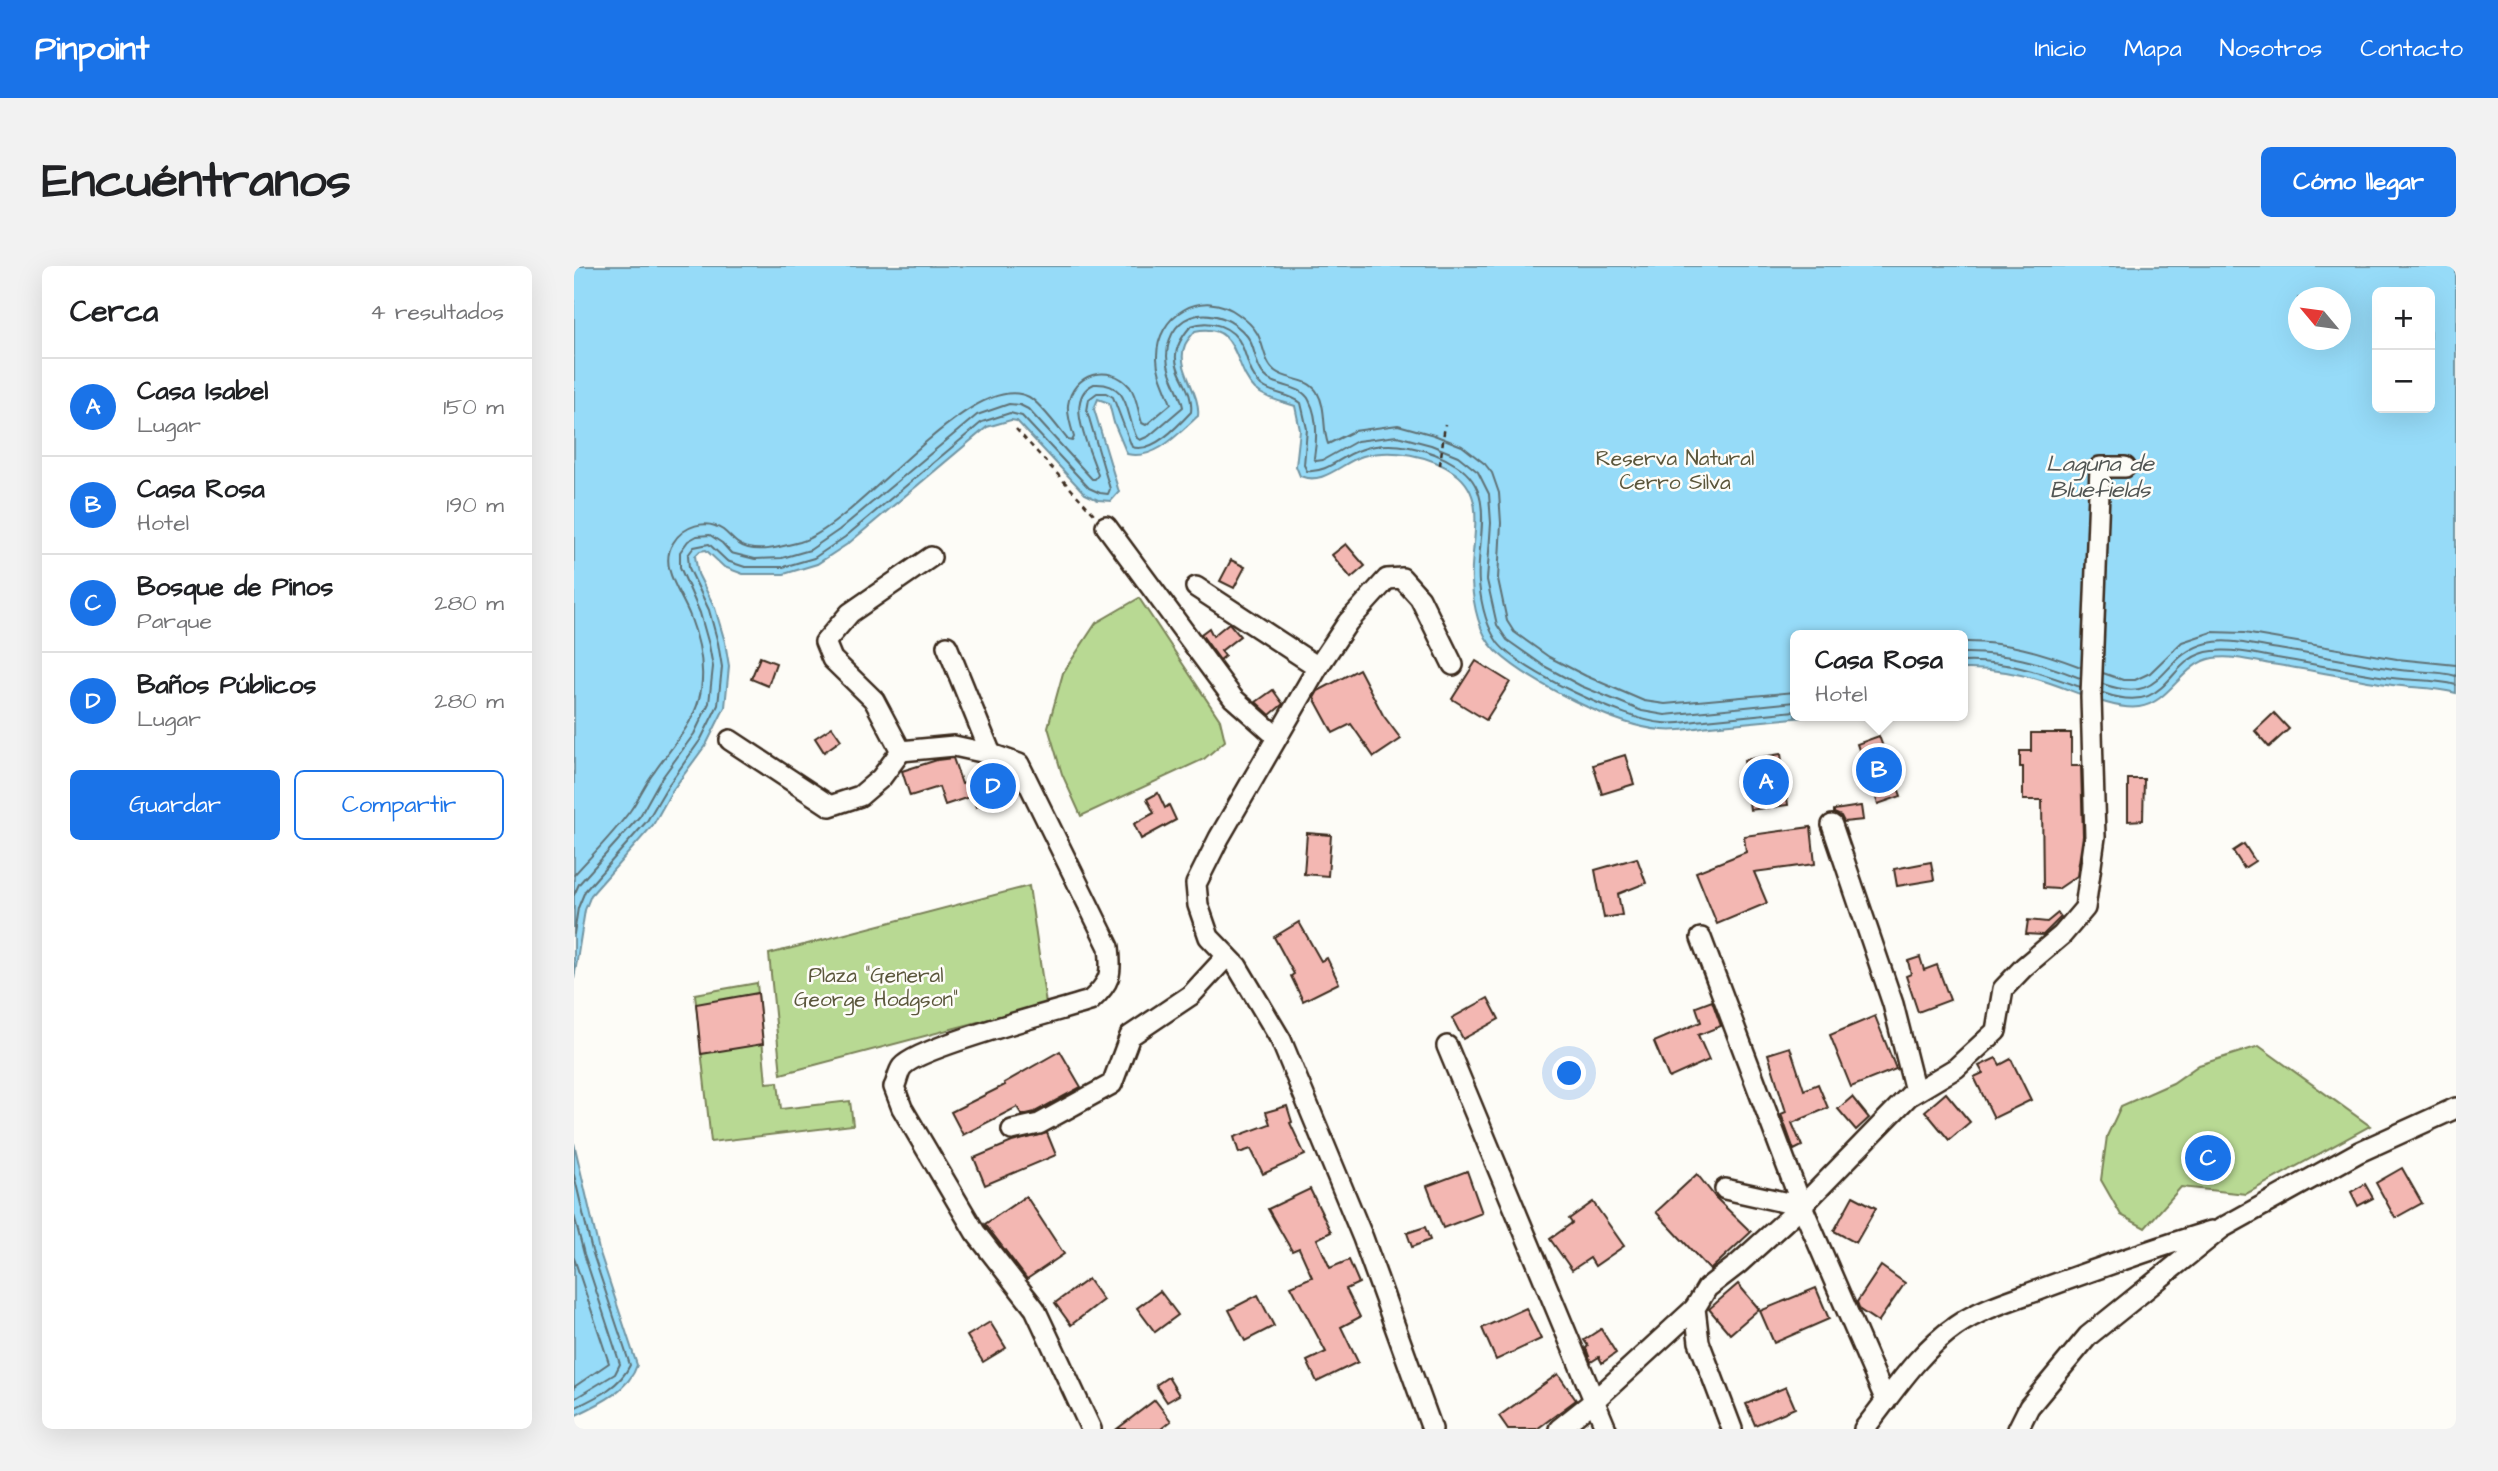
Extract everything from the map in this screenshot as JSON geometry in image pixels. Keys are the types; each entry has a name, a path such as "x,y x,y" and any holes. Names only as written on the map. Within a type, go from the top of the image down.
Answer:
{"street":[{"path":"1559,1429 1594,1401 1695,1308 1707,1288 1738,1264 1801,1206 1915,1091 1956,1068 1996,1031 2003,989 2062,935 2085,908 2095,837 2091,697 2100,467 2125,467"},
{"path":"1106,526 1233,698 1277,737"},
{"path":"901,751 874,700 832,659 825,642 850,613 932,557"},
{"path":"1432,1429 1363,1238 1281,1040 1237,965 1209,937 1198,905 1196,884 1219,838 1258,775 1318,667 1348,622 1388,579 1402,578 1420,598 1453,665"},
{"path":"1196,587 1318,667"},
{"path":"947,646 991,754"},
{"path":"730,740 830,806 860,796 881,778 901,751 954,746 991,754 1019,764 1110,947 1112,970 1106,987 1090,1001 963,1039 916,1057 902,1067 894,1087 902,1108 975,1233 1035,1309 1091,1429"},
{"path":"1832,825 1893,1004 1915,1091"},
{"path":"1701,938 1801,1206 1886,1401"},
{"path":"1012,1130 1038,1124 1112,1084 1130,1036 1191,995 1227,956"},
{"path":"1447,1046 1606,1429"},
{"path":"2018,1429 2029,1407 2088,1336 2222,1228 2359,1152 2456,1108"},
{"path":"1725,1189 1801,1206"},
{"path":"1864,1429 1928,1350 1955,1326 1983,1311 2146,1250 2222,1228"},
{"path":"1695,1308 1699,1342 1732,1429"}],"path":[{"path":"1440,466 1446,424"},
{"path":"1016,429 1106,526"}],"green space":[{"path":"1139,598 1220,720 1225,741 1204,759 1081,816 1062,774 1048,727 1063,673 1096,623"},
{"name":"Plaza \"General George Hodgson\"","path":"1029,886 1046,1004 781,1074 769,954"},
{"path":"757,983 766,1083 778,1082 781,1109 850,1101 853,1125 711,1142 695,994"},
{"path":"2259,1046 2370,1126 2246,1194 2181,1187 2145,1228 2121,1215 2101,1180 2107,1136 2121,1106 2173,1083 2199,1065"}],"water":[{"name":"Laguna de Bluefields","path":"574,266 2456,266 2456,693 2220,657 2202,661 2193,667 2150,704 2139,707 2118,706 2026,676 1995,670 1968,669 1968,630 1790,630 1790,718 1680,730 1662,730 1622,721 1551,689 1511,663 1496,651 1485,637 1478,619 1473,591 1476,523 1472,495 1466,483 1455,473 1434,462 1398,453 1363,456 1317,478 1300,476 1296,466 1300,430 1295,406 1255,389 1242,369 1234,348 1221,333 1210,330 1195,331 1186,343 1183,362 1196,398 1198,416 1166,444 1147,453 1127,454 1109,403 1098,399 1094,409 1119,492 1111,501 1098,500 1085,494 1017,421 1011,420 987,427 849,543 817,564 784,574 743,574 724,567 706,550 700,551 695,556 698,574 715,608 729,666 725,707 707,743 672,791 653,825 591,895 585,910 574,979"},
{"path":"574,1143 599,1250 637,1365 620,1390 574,1416"}],"building":[{"path":"1346,544 1365,566 1351,578 1332,555"},
{"path":"1231,560 1245,567 1234,588 1220,581"},
{"path":"1229,623 1240,636 1221,651 1225,656 1220,660 1201,634 1209,628 1213,636"},
{"path":"760,657 776,663 768,686 751,679"},
{"path":"1476,661 1510,682 1486,720 1452,699"},
{"path":"1359,669 1383,715 1401,739 1374,757 1351,724 1333,733 1314,698 1318,691"},
{"path":"1273,690 1283,704 1270,715 1256,702"},
{"path":"2274,713 2289,729 2269,747 2255,731"},
{"path":"832,727 841,740 824,752 815,738"},
{"path":"2031,733 2071,733 2071,766 2081,766 2083,836 2077,876 2058,889 2043,888 2042,800 2023,800 2020,751 2031,751"},
{"path":"1879,736 1901,796 1878,804 1857,744"},
{"path":"1781,754 1788,805 1750,810 1744,760"},
{"path":"1625,755 1634,784 1602,794 1593,765"},
{"path":"953,758 962,784 999,770 1010,774 1018,791 976,807 972,796 945,805 939,787 910,796 902,771"},
{"path":"2128,779 2144,779 2143,820 2128,821"},
{"path":"1158,793 1165,808 1169,805 1176,820 1141,839 1134,824 1154,813 1147,799"},
{"path":"1861,806 1863,820 1844,822 1841,816 1834,813 1834,810"},
{"path":"1811,827 1815,864 1754,872 1767,903 1717,924 1696,872 1746,852 1744,836"},
{"path":"1307,833 1331,835 1328,876 1304,874"},
{"path":"2244,844 2255,861 2244,868 2233,851"},
{"path":"1637,858 1646,883 1618,894 1622,915 1604,918 1595,870"},
{"path":"1931,862 1934,880 1897,886 1894,869"},
{"path":"2058,913 2061,917 2043,935 2026,934 2028,920 2047,922"},
{"path":"1299,922 1321,961 1327,958 1339,983 1303,1001 1291,976 1294,974 1274,937"},
{"path":"1920,957 1924,970 1937,965 1950,1000 1918,1012 1906,976 1911,974 1908,961"},
{"path":"758,993 763,1044 701,1054 696,1004"},
{"path":"1488,998 1499,1019 1463,1039 1452,1018"},
{"path":"1712,1001 1721,1026 1698,1035 1709,1060 1669,1078 1654,1042 1701,1022 1696,1007"},
{"path":"1875,1016 1896,1069 1851,1087 1830,1035"},
{"path":"1790,1047 1804,1090 1818,1084 1828,1108 1792,1123 1802,1146 1794,1150 1781,1114 1786,1112 1768,1054"},
{"path":"1060,1051 1081,1087 1035,1112 1022,1115 1017,1107 963,1135 951,1112 1005,1085 1004,1083"},
{"path":"1996,1058 2000,1065 2011,1059 2031,1100 1994,1118 1974,1077 1983,1073 1979,1066"},
{"path":"1946,1093 1970,1122 1949,1140 1925,1111"},
{"path":"1852,1097 1869,1118 1856,1130 1838,1109"},
{"path":"1287,1106 1292,1122 1290,1123 1305,1155 1263,1174 1251,1149 1239,1153 1234,1137 1270,1124 1266,1112"},
{"path":"1047,1133 1056,1155 985,1185 974,1158 1012,1142"},
{"path":"2402,1168 2422,1203 2395,1218 2376,1183"},
{"path":"1467,1171 1482,1213 1443,1228 1427,1186"},
{"path":"1697,1174 1716,1198 1751,1232 1710,1270 1656,1212"},
{"path":"2365,1184 2373,1198 2358,1206 2351,1192"},
{"path":"1310,1189 1331,1232 1317,1239 1330,1268 1349,1260 1359,1283 1346,1289 1360,1317 1341,1327 1358,1362 1317,1382 1307,1361 1326,1352 1291,1286 1312,1277 1299,1248 1292,1251 1268,1209"},
{"path":"1026,1196 1064,1254 1027,1279 985,1224"},
{"path":"1853,1196 1876,1208 1856,1243 1834,1231"},
{"path":"1593,1202 1624,1246 1595,1266 1590,1258 1572,1270 1550,1239 1572,1223 1569,1219"},
{"path":"1425,1227 1430,1240 1412,1247 1407,1233"},
{"path":"1881,1266 1905,1283 1878,1322 1860,1310 1857,1302"},
{"path":"1088,1279 1103,1300 1071,1325 1055,1303"},
{"path":"1738,1284 1759,1309 1730,1334 1709,1309"},
{"path":"1816,1288 1829,1319 1774,1343 1760,1311"},
{"path":"1160,1291 1178,1315 1155,1332 1137,1308"},
{"path":"1258,1295 1274,1326 1245,1341 1229,1310"},
{"path":"1526,1308 1541,1339 1496,1360 1482,1328"},
{"path":"990,1322 1006,1348 983,1362 967,1336"},
{"path":"1601,1329 1616,1353 1602,1363 1599,1357 1591,1362 1584,1340"},
{"path":"1558,1374 1576,1400 1537,1429 1508,1429 1499,1416"},
{"path":"1168,1377 1179,1395 1167,1402 1156,1385"},
{"path":"1786,1387 1795,1408 1755,1425 1746,1404"},
{"path":"1155,1400 1171,1421 1161,1429 1117,1429"}],"place":[{"name":"Casa Rosa","path":"1879,770"},
{"name":"Casa Isabel","path":"1766,782"},
{"name":"Baños Públicos","path":"993,786"},
{"name":"Bosque de Pinos","path":"2208,1158"}],"park label":[{"name":"Reserva Natural Cerro Silva","path":"1675,470"}]}
